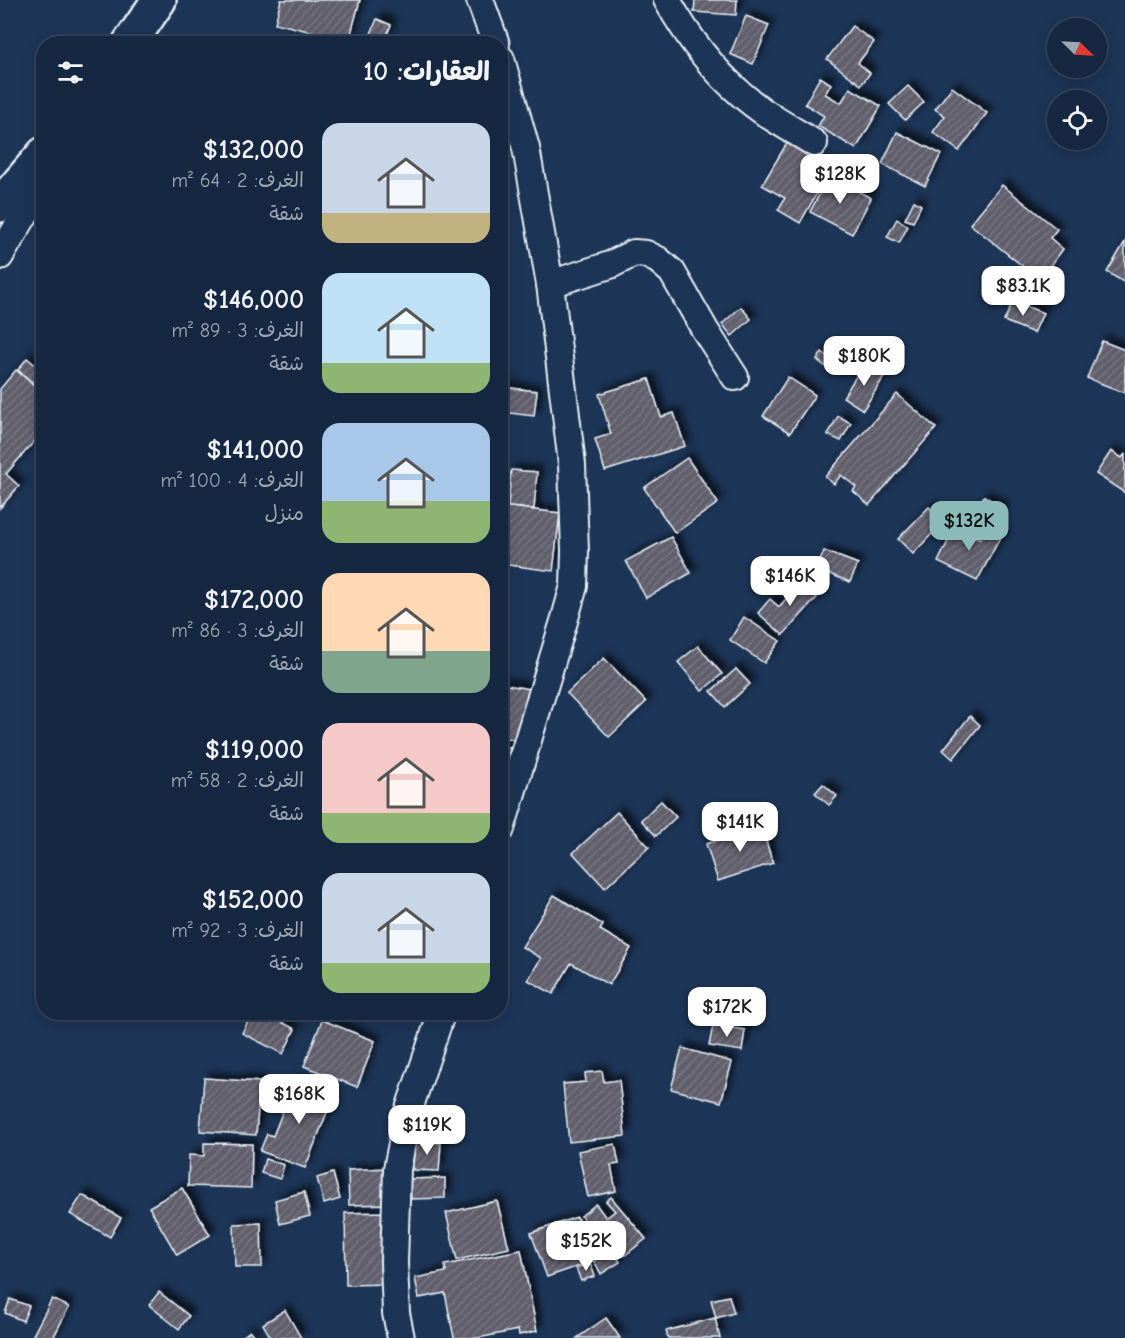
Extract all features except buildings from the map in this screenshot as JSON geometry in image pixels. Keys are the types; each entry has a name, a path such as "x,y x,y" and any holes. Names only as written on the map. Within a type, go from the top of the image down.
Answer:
{"main road":[{"path":"134,36 159,0"},
{"path":"0,205 36,163"}],"street":[{"path":"480,0 493,36"},
{"path":"667,0 679,21 713,65 741,94 770,116 814,143"},
{"path":"508,84 526,148 550,284 572,464 575,551 574,586 508,806"},
{"path":"0,256 36,195"},
{"path":"550,284 610,265 634,253 646,254 658,260 672,272 735,377"},
{"path":"401,1338 396,1312 394,1262 397,1169 408,1112 439,1020"}]}
